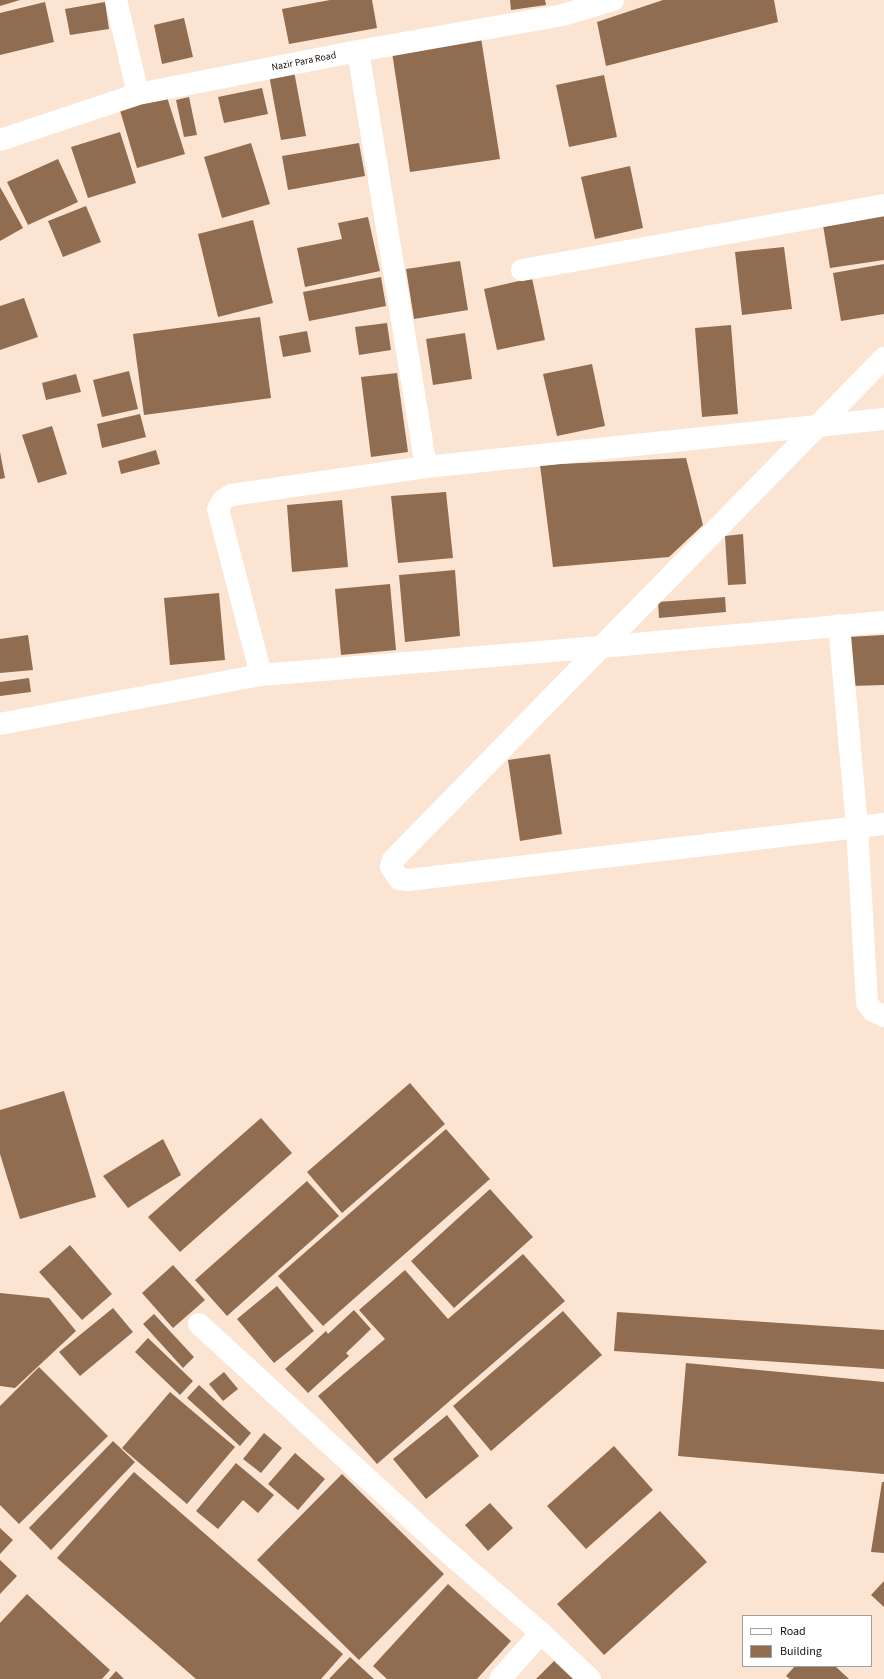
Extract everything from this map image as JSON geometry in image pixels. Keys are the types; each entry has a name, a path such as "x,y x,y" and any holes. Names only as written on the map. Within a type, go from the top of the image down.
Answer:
{"street":[{"path":"116,0 138,94"},
{"name":"Nazir Para Road","path":"0,140 138,94 358,52 563,16 613,0"},
{"path":"358,52 426,467"},
{"path":"522,270 884,205"},
{"path":"884,358 393,860 391,867 394,874 399,879 416,879 884,824"},
{"path":"261,674 218,509 223,500 231,495 426,467 884,419"},
{"path":"0,724 261,674 601,647 884,622"},
{"path":"839,625 857,827 867,1003 873,1012 884,1016"},
{"path":"198,1324 442,1547 541,1633 590,1679"},
{"path":"500,1679 541,1633"}],"building":[{"path":"0,0 20,0 0,6"},
{"path":"330,0 372,0 377,28 289,44 282,9"},
{"path":"510,0 545,0 546,5 511,10"},
{"path":"663,0 774,0 778,22 606,66 597,22"},
{"path":"45,2 54,42 0,55 0,13"},
{"path":"105,2 109,29 70,35 65,9"},
{"path":"184,18 193,57 162,64 154,25"},
{"path":"481,38 500,159 410,172 392,52"},
{"path":"294,71 306,136 281,140 269,75"},
{"path":"604,75 617,137 569,147 556,85"},
{"path":"262,88 268,114 224,123 218,97"},
{"path":"166,94 185,154 137,168 119,107"},
{"path":"189,97 197,135 184,137 176,100"},
{"path":"120,132 136,183 88,198 71,147"},
{"path":"251,143 270,204 222,218 204,157"},
{"path":"359,143 365,176 288,190 282,156"},
{"path":"58,159 78,202 28,225 7,182"},
{"path":"630,166 643,228 595,239 581,177"},
{"path":"0,187 23,228 0,241"},
{"path":"86,206 101,242 63,257 48,221"},
{"path":"884,210 884,260 830,268 822,219"},
{"path":"368,217 380,271 305,287 297,248 342,239 338,223"},
{"path":"253,220 273,303 218,317 198,234"},
{"path":"784,247 792,309 742,315 735,252"},
{"path":"460,261 468,310 414,319 406,269"},
{"path":"884,264 884,314 841,321 833,273"},
{"path":"381,277 386,306 309,321 303,292"},
{"path":"532,278 545,340 497,350 484,289"},
{"path":"24,298 38,337 0,350 0,306"},
{"path":"260,317 271,398 144,415 133,334"},
{"path":"387,323 391,350 359,355 355,327"},
{"path":"731,325 738,414 702,417 695,328"},
{"path":"307,331 311,352 283,357 279,336"},
{"path":"465,333 472,379 433,385 426,339"},
{"path":"592,364 605,426 557,436 543,374"},
{"path":"129,371 138,409 102,417 93,380"},
{"path":"397,373 408,452 371,457 361,377"},
{"path":"76,374 81,392 46,400 42,383"},
{"path":"140,414 146,437 102,448 97,424"},
{"path":"52,426 67,474 38,483 22,435"},
{"path":"156,450 160,464 121,474 118,461"},
{"path":"0,452 5,478 0,479"},
{"path":"686,458 703,525 669,557 553,567 540,465"},
{"path":"446,492 453,558 398,563 391,496"},
{"path":"342,500 348,567 292,572 287,505"},
{"path":"743,534 746,584 728,585 725,536"},
{"path":"455,570 460,636 405,642 399,575"},
{"path":"390,584 396,650 341,655 335,589"},
{"path":"219,593 225,660 170,665 164,598"},
{"path":"725,597 726,612 659,618 658,602"},
{"path":"28,635 33,670 0,673 0,639"},
{"path":"884,635 884,685 850,686 848,637"},
{"path":"29,678 31,692 0,696 0,682"},
{"path":"550,754 562,834 520,841 508,760"},
{"path":"410,1083 445,1124 342,1213 307,1172"},
{"path":"64,1091 96,1197 20,1219 0,1154 0,1110"},
{"path":"261,1118 292,1153 180,1252 148,1217"},
{"path":"446,1129 490,1179 323,1326 278,1276"},
{"path":"163,1139 181,1175 128,1208 103,1176"},
{"path":"307,1181 339,1216 227,1316 195,1280"},
{"path":"490,1189 533,1237 454,1308 411,1261"},
{"path":"70,1245 112,1294 82,1320 39,1272"},
{"path":"523,1254 565,1301 377,1464 318,1396 385,1339 359,1310 405,1270 448,1319"},
{"path":"173,1265 205,1300 173,1328 142,1293"},
{"path":"277,1286 314,1331 274,1363 237,1319"},
{"path":"0,1293 49,1298 76,1331 15,1388 0,1386"},
{"path":"113,1308 133,1332 80,1376 59,1352"},
{"path":"354,1310 371,1329 346,1353 349,1356 308,1393 285,1369 326,1331 328,1334"},
{"path":"563,1311 602,1355 491,1451 453,1406"},
{"path":"617,1312 884,1330 884,1369 614,1351"},
{"path":"154,1314 194,1357 183,1368 143,1324"},
{"path":"148,1338 193,1381 180,1395 135,1352"},
{"path":"686,1363 884,1382 884,1474 678,1456"},
{"path":"39,1367 108,1436 19,1524 0,1505 0,1406"},
{"path":"224,1372 238,1389 223,1401 209,1384"},
{"path":"199,1385 251,1433 240,1446 187,1398"},
{"path":"170,1392 235,1447 187,1504 122,1448"},
{"path":"447,1415 479,1456 426,1499 393,1459"},
{"path":"264,1433 282,1448 261,1473 243,1459"},
{"path":"113,1441 135,1462 51,1550 29,1528"},
{"path":"614,1446 653,1490 586,1549 547,1506"},
{"path":"295,1453 325,1479 298,1510 268,1484"},
{"path":"236,1463 274,1495 258,1513 243,1500 218,1529 196,1511"},
{"path":"134,1472 343,1654 321,1679 196,1679 57,1558"},
{"path":"342,1474 444,1574 359,1660 257,1560"},
{"path":"882,1482 884,1482 884,1553 871,1552"},
{"path":"490,1503 513,1528 488,1551 465,1525"},
{"path":"660,1511 707,1562 604,1655 557,1604"},
{"path":"0,1528 13,1540 0,1554"},
{"path":"0,1560 17,1576 0,1594"},
{"path":"884,1581 884,1607 871,1595"},
{"path":"448,1584 511,1641 477,1679 387,1679 373,1666"},
{"path":"27,1594 110,1670 102,1679 0,1679 0,1623"},
{"path":"350,1657 374,1679 329,1679"},
{"path":"554,1661 573,1679 536,1679"},
{"path":"794,1667 836,1667 849,1679 790,1679 786,1676"},
{"path":"116,1671 124,1679 109,1679"}]}
